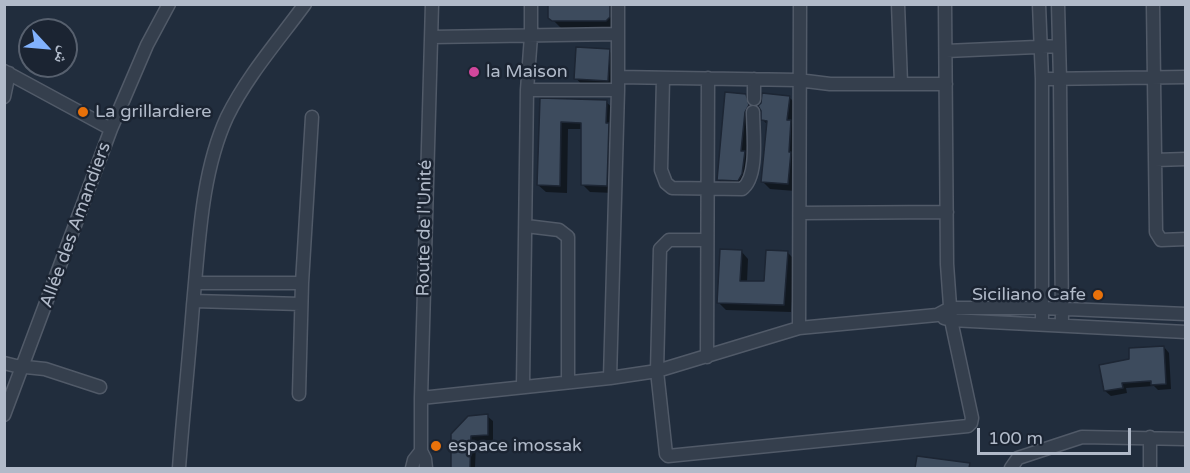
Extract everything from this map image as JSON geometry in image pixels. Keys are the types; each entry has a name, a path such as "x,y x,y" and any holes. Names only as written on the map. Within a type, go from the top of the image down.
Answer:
{"street":[{"name":"Allée des Amandiers","path":"4,415 111,129 147,45 169,4"},
{"path":"178,468 201,224 218,140 226,119 246,82 305,4"},
{"name":"Route de l'Unité","path":"421,451 432,4"},
{"path":"523,386 527,90 531,4"},
{"path":"610,378 618,90 618,4"},
{"path":"799,328 800,4"},
{"path":"898,4 901,83"},
{"path":"707,240 669,240 660,249 657,371 668,456 968,426 972,418 951,314 946,212 945,4"},
{"path":"1039,4 1042,79 1042,324"},
{"path":"1058,4 1062,325"},
{"path":"1153,4 1157,237 1161,240 1185,239"},
{"path":"432,37 618,34"},
{"path":"945,51 1059,46"},
{"path":"4,98 7,72 111,129"},
{"path":"618,77 798,80 830,84 946,84"},
{"path":"1042,79 1185,77"},
{"path":"663,78 663,178 672,188 742,189 747,186 753,172 754,79"},
{"path":"706,357 708,78"},
{"path":"527,90 618,90"},
{"path":"299,394 301,304 312,117"},
{"path":"1155,160 1185,159"},
{"path":"800,213 946,212"},
{"path":"526,226 559,230 568,237 568,382"},
{"path":"195,283 302,283"},
{"path":"194,301 301,304"},
{"path":"421,398 657,371 799,328 1043,308 1185,314"},
{"path":"951,314 1042,324 1185,332"},
{"path":"4,363 62,374 100,387"},
{"path":"1011,468 1018,458 1082,437 1185,439"},
{"path":"1150,438 1150,468"},
{"path":"411,468 421,451"},
{"path":"421,451 426,468"}],"building":[{"path":"548,4 610,4 610,17 606,21 552,21 548,18"},
{"path":"576,47 610,49 608,81 574,79"},
{"path":"725,92 746,94 749,105 745,112 741,151 745,151 742,174 738,181 717,180"},
{"path":"762,93 790,96 787,120 791,120 788,184 761,182 767,121 761,120 761,111 758,106 761,103"},
{"path":"540,98 607,100 606,123 609,123 607,186 581,185 581,123 561,122 560,186 537,185"},
{"path":"720,249 742,250 740,281 764,281 766,250 788,251 784,305 717,303"},
{"path":"1164,346 1166,384 1151,385 1151,381 1122,383 1123,388 1104,391 1099,365 1129,359 1129,348"},
{"path":"488,414 488,435 471,436 470,468 451,468 451,434 468,416"},
{"path":"917,456 970,463 969,468 915,468"}],"place":[{"name":"la Maison","path":"474,72"},
{"name":"La grillardiere","path":"83,112"},
{"name":"Siciliano Cafe","path":"1098,295"},
{"name":"espace imossak","path":"436,446"}]}
